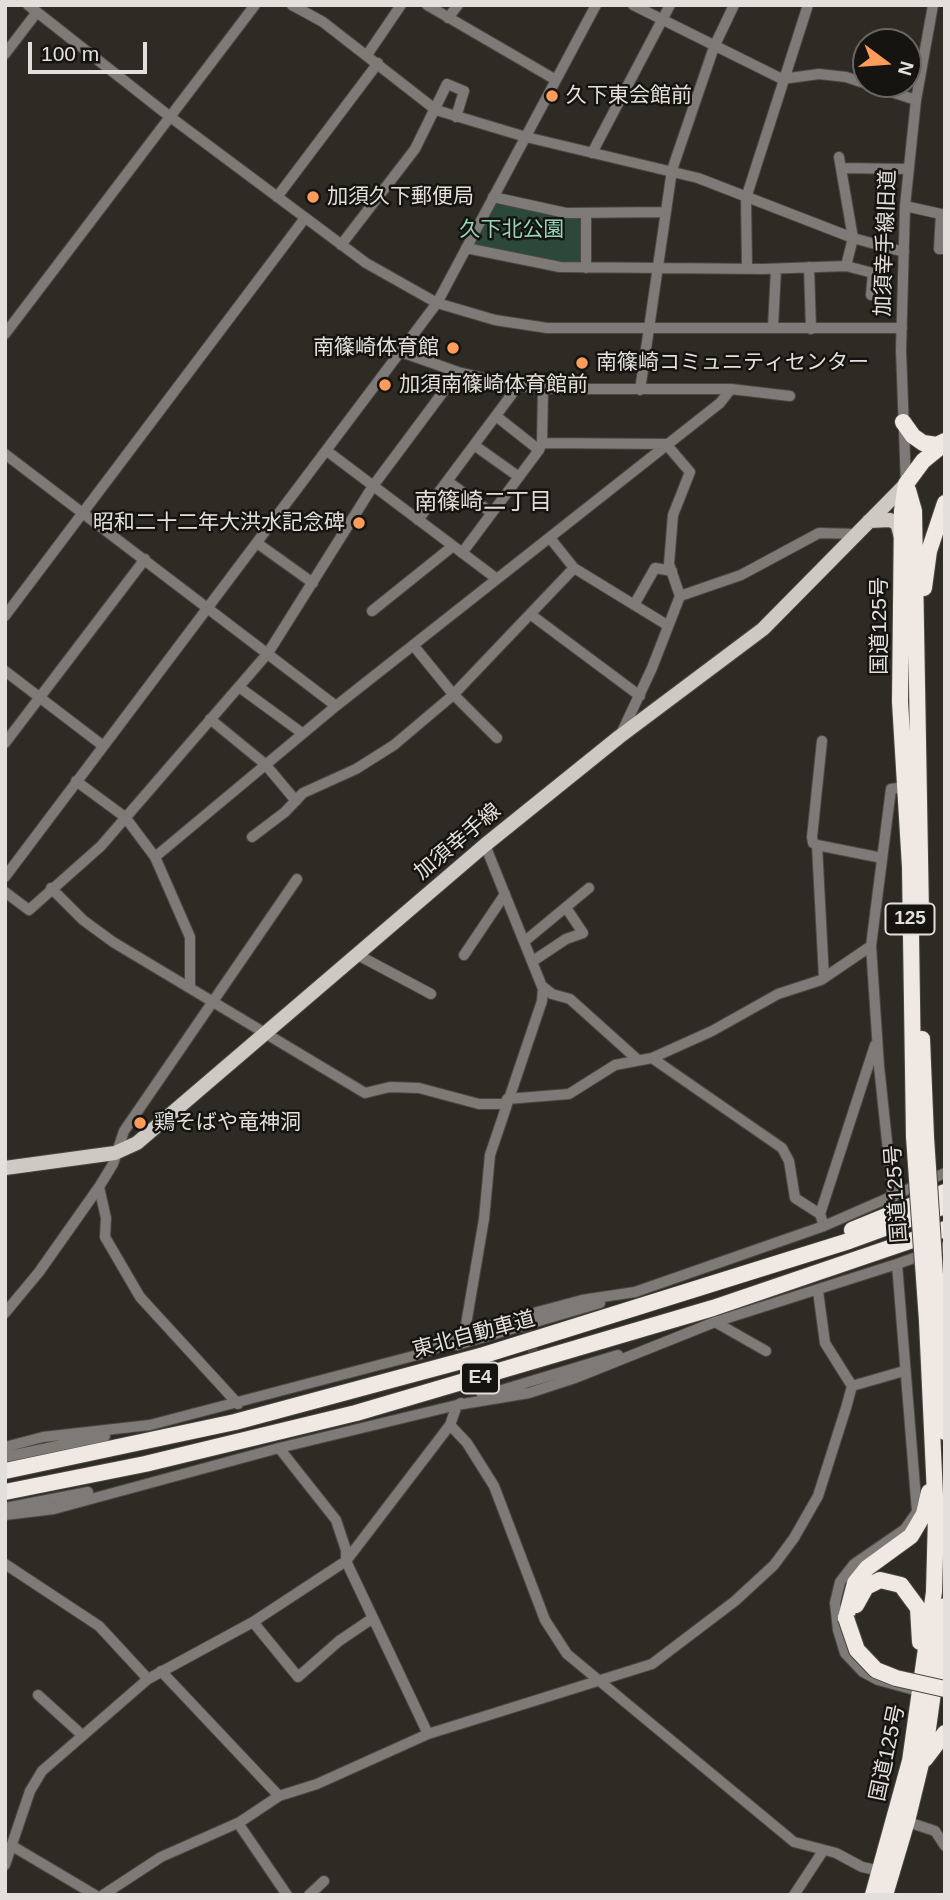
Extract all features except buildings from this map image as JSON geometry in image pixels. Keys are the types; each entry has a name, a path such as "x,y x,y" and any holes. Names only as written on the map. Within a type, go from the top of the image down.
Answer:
{"highway":[{"path":"903,422 923,443 945,442"},
{"path":"906,484 923,461 945,442"},
{"path":"906,484 945,455"},
{"name":"国道125号","path":"906,484 901,537 900,702 913,787"},
{"name":"国道125号","path":"906,484 914,511 913,787 920,1137 932,1321 945,1432"},
{"path":"913,787 922,604 929,551 945,503"},
{"path":"766,1268 945,1192"},
{"name":"東北自動車道","path":"5,1471 235,1422 577,1328 766,1268 945,1206"},
{"name":"東北自動車道","path":"5,1492 208,1450 396,1402 700,1312 945,1229"},
{"name":"国道125号","path":"885,1895 901,1820 922,1692 934,1592 936,1517 932,1321"},
{"path":"932,1413 928,1431 929,1500 924,1514 911,1536 867,1568 855,1583 850,1618 857,1650 876,1670 896,1678 945,1689"},
{"path":"850,1618 866,1587 880,1580 901,1585 918,1608 919,1656 925,1672"},
{"name":"国道125号","path":"873,1895 921,1765 934,1698 945,1606"},
{"path":"850,1618 866,1648 879,1661 911,1676 945,1682"},
{"path":"921,1765 945,1733"}],"main road":[{"name":"加須幸手線","path":"5,1168 115,1153 137,1143 170,1118 263,1033 485,845 619,737 763,629 906,484"},
{"path":"869,521 890,520 897,523 901,537"}],"street":[{"path":"5,334 255,5"},
{"path":"292,5 323,22 436,110 526,137 672,170 853,238 904,252"},
{"path":"367,55 401,5"},
{"path":"426,5 556,80"},
{"path":"448,18 458,5"},
{"path":"5,877 437,303 596,5"},
{"path":"633,5 782,79 819,74 846,77 916,100"},
{"path":"592,153 670,5"},
{"path":"640,390 672,170 714,47 734,5"},
{"path":"747,268 746,198 782,79 808,5"},
{"name":"加須幸手線旧道","path":"906,484 902,328 905,206 916,100 933,5"},
{"path":"5,54 33,9 169,116 341,245 387,278 437,303 521,325 902,328"},
{"path":"277,197 378,63"},
{"path":"341,245 379,192 399,173 436,110 443,86 461,88 464,91 456,117"},
{"path":"846,266 853,238 840,163 908,169"},
{"path":"493,197 546,209 586,213 665,212"},
{"path":"905,206 941,214 939,249 945,249"},
{"path":"586,213 586,268"},
{"path":"5,616 304,218"},
{"path":"466,248 560,267 776,269 846,266 873,272 871,295"},
{"path":"809,267 811,329"},
{"path":"773,327 776,269"},
{"path":"401,352 458,372 518,386 640,390 731,389 790,397"},
{"path":"5,892 29,910 100,846 239,687 268,653 373,486 458,372"},
{"path":"418,520 518,386"},
{"path":"372,611 457,549 492,513 540,447 543,388"},
{"path":"155,857 302,733 720,403 731,389"},
{"path":"496,416 540,447 666,444"},
{"path":"619,737 640,696 680,596 669,564 673,515 690,472 666,444"},
{"path":"474,445 519,477"},
{"path":"327,451 497,579"},
{"path":"5,454 336,706"},
{"path":"447,481 492,513"},
{"path":"680,596 741,575 819,533 857,534"},
{"path":"550,538 574,568 667,625"},
{"path":"257,543 313,583"},
{"path":"5,743 145,559"},
{"path":"252,837 303,793 356,769 394,745 453,694 574,568"},
{"path":"634,605 654,568 672,571"},
{"path":"530,614 640,696"},
{"path":"413,645 453,694 498,738"},
{"path":"5,671 102,745"},
{"path":"239,687 302,733"},
{"path":"210,719 265,764 296,800"},
{"path":"822,741 813,843 882,858"},
{"path":"76,780 125,817 155,857 190,937 190,986"},
{"path":"893,1198 877,1039 871,946 891,789 913,787"},
{"path":"462,1340 484,1219 491,1155 541,1001 542,986 485,845"},
{"path":"817,845 824,978"},
{"path":"5,1313 39,1272 99,1187 113,1164 124,1131 298,879"},
{"path":"51,888 83,920 113,942 365,1093 390,1087 419,1088 479,1104 569,1094 615,1066 652,1058 712,1031 778,994 824,978 871,946"},
{"path":"525,941 567,909 589,888"},
{"path":"464,955 505,894"},
{"path":"533,961 566,939 583,933 567,909"},
{"path":"356,954 431,994"},
{"path":"542,986 552,994 569,999 638,1060"},
{"path":"824,1226 820,1214 877,1039"},
{"path":"652,1058 782,1148 789,1161 795,1198 820,1214"},
{"path":"462,1340 526,1328 635,1292 824,1226 945,1173"},
{"path":"99,1187 106,1217 105,1237 140,1297 238,1404"},
{"path":"457,1405 540,1375 645,1347 945,1247"},
{"path":"897,1264 917,1512 905,1529 854,1564 840,1583 835,1603 838,1630 845,1653 863,1672 878,1681 922,1692"},
{"path":"103,1895 161,1857 238,1823 279,1796 317,1784 428,1734 652,1664 673,1651 735,1601 778,1559 818,1496 852,1386 824,1343 818,1291"},
{"path":"5,1457 31,1454 238,1404 421,1354 462,1340 500,1322 582,1300 635,1292"},
{"path":"715,1322 766,1351"},
{"path":"5,1515 54,1509 279,1447 457,1405 540,1389 604,1367 645,1347"},
{"path":"852,1386 904,1371"},
{"path":"5,1865 30,1791 42,1771 148,1679 253,1622 346,1562 450,1425 457,1405"},
{"path":"5,1447 43,1437 150,1425"},
{"path":"450,1425 467,1443 494,1486 545,1620 567,1654 778,1830 802,1846 836,1853 862,1867 881,1871"},
{"path":"279,1447 336,1520 346,1550 346,1562 428,1734"},
{"path":"5,1508 39,1500 129,1487"},
{"path":"5,1564 99,1626 148,1679"},
{"path":"253,1622 298,1677 339,1641 373,1618"},
{"path":"162,1671 279,1796"},
{"path":"38,1695 82,1735"},
{"path":"901,1820 934,1831 945,1846"},
{"path":"238,1823 287,1895"},
{"path":"13,1847 95,1895"},
{"path":"794,1895 823,1851"},
{"path":"309,1895 324,1881"}],"green space":[{"name":"久下北公園","path":"495,204 581,217 581,264 565,264 476,247 474,243"}],"tunnel":[{"path":"527,1331 539,1372"}],"place":[{"name":"久下東会館前","path":"552,96"},
{"name":"加須久下郵便局","path":"313,197"},
{"name":"南篠崎体育館","path":"453,348"},
{"name":"南篠崎コミュニティセンター","path":"582,363"},
{"name":"加須南篠崎体育館前","path":"385,385"},
{"name":"昭和二十二年大洪水記念碑","path":"359,523"},
{"name":"鶏そばや竜神洞","path":"140,1123"}],"district":[{"name":"南篠崎二丁目","path":"483,503"}]}
